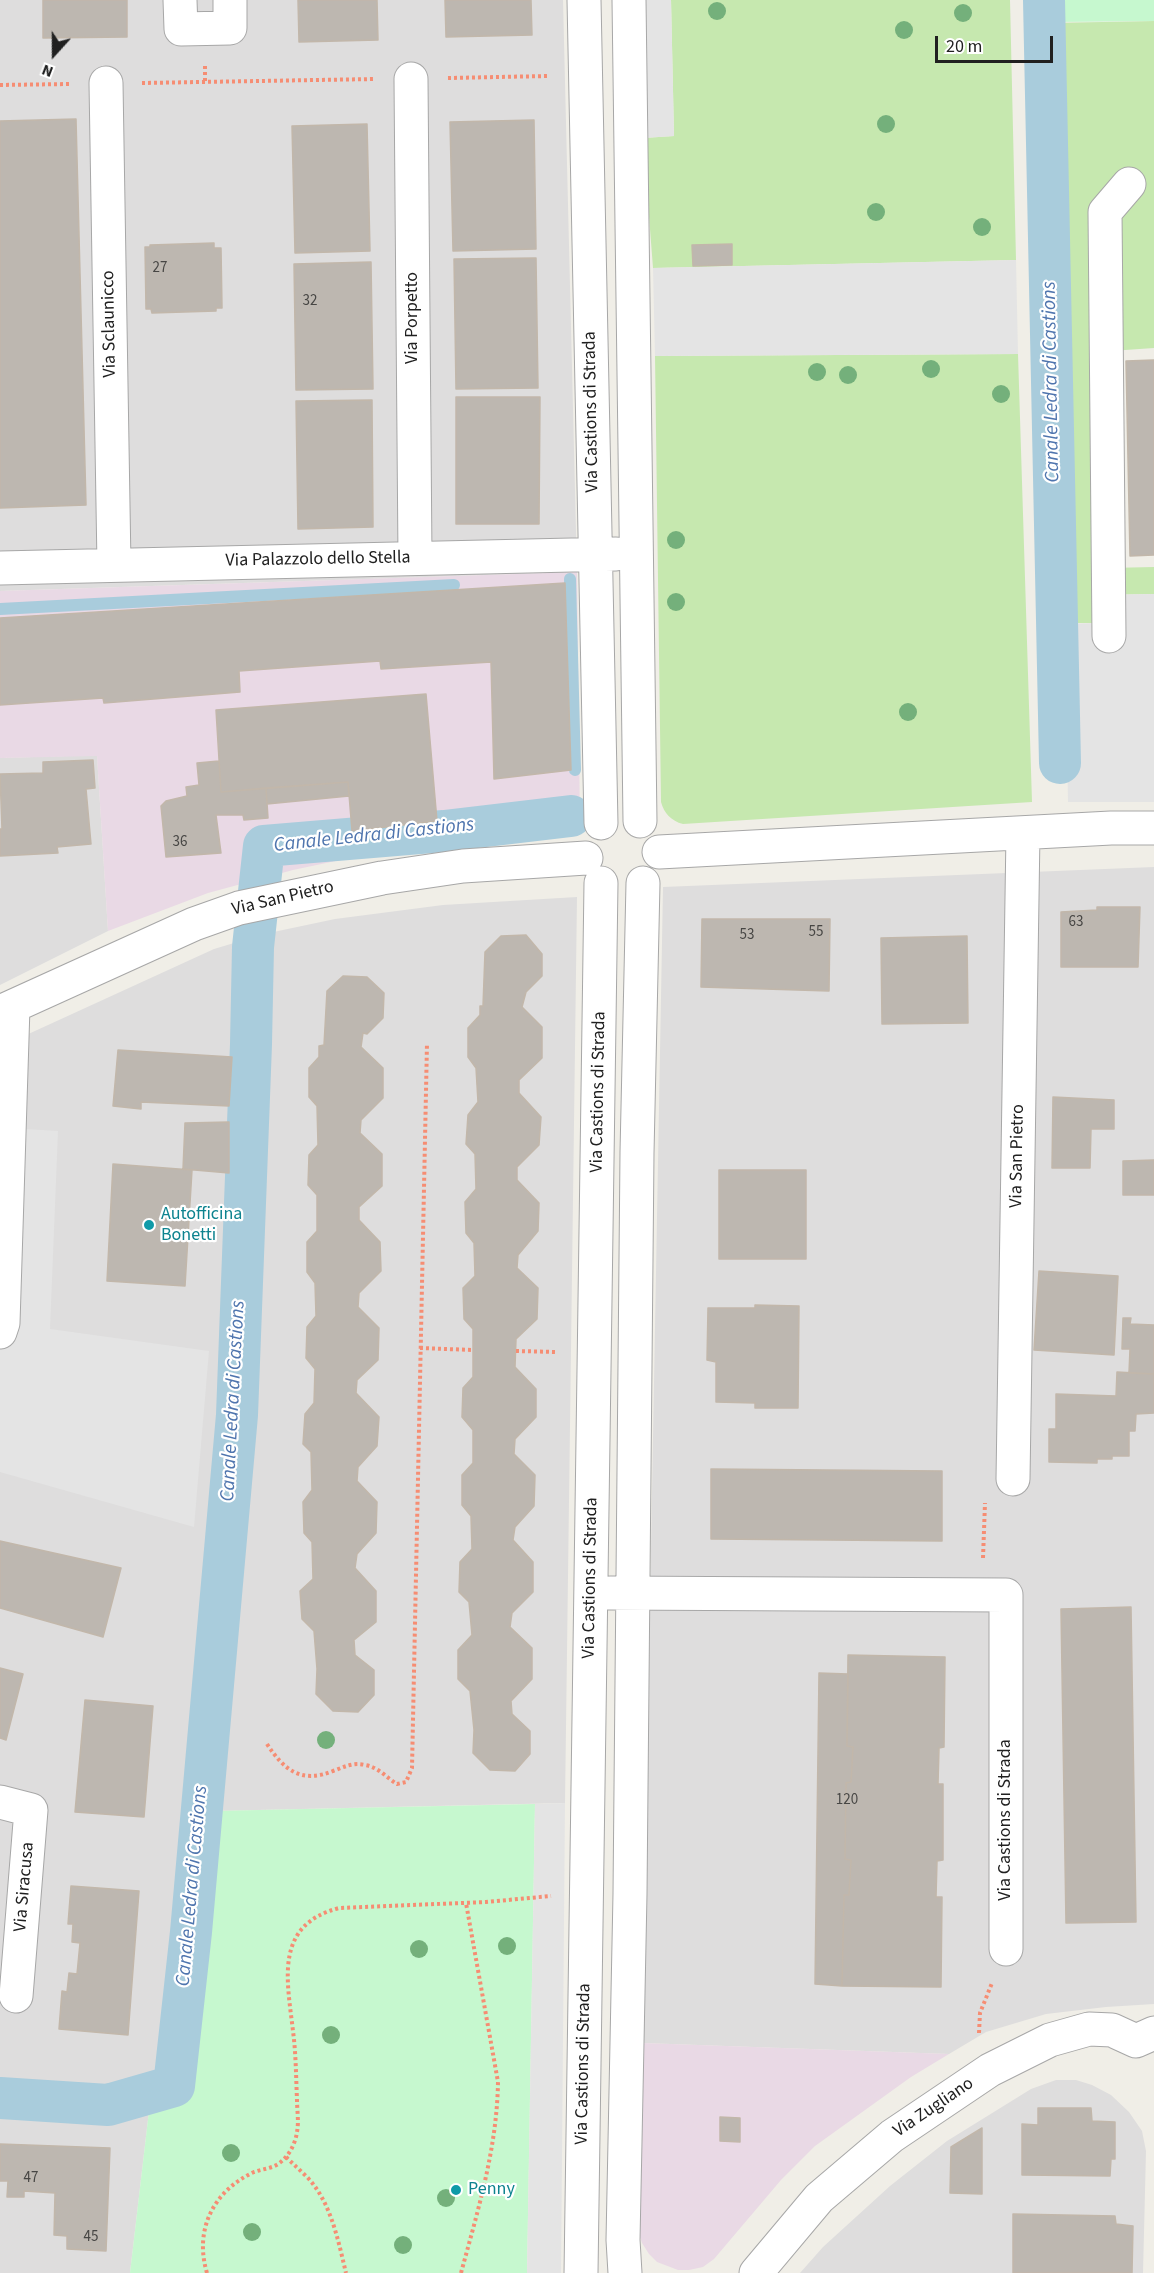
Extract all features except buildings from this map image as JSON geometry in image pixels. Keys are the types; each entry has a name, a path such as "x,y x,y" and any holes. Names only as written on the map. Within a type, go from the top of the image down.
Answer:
{"street":[{"path":"180,0 181,29 230,28 230,0"},
{"name":"Via Castions di Strada","path":"584,0 601,823"},
{"path":"629,0 640,821"},
{"name":"Via Porpetto","path":"411,78 415,558"},
{"name":"Via Sclaunicco","path":"106,84 114,565"},
{"path":"1109,636 1105,212 1130,184"},
{"path":"590,316 633,317"},
{"name":"Via Palazzolo dello Stella","path":"0,568 636,553"},
{"path":"620,817 630,817 640,821 653,834 657,842 659,852 655,869 643,883 622,890 593,871 588,839 601,823 620,817"},
{"path":"659,852 1154,828"},
{"name":"Via San Pietro","path":"1013,1479 1023,833"},
{"name":"Via San Pietro","path":"7,1009 194,924 238,908 382,878 463,866 593,871"},
{"name":"Via Castions di Strada","path":"581,2273 598,1154 593,871"},
{"path":"627,2268 638,1153 643,883"},
{"path":"0,1332 3,1323 7,1009"},
{"path":"598,1154 638,1153"},
{"name":"Via Castions di Strada","path":"591,1593 1006,1595 1006,1949"},
{"name":"Via Siracusa","path":"0,1802 31,1810 16,1996"},
{"path":"587,1892 630,1894"},
{"name":"Via Zugliano","path":"756,2273 819,2198 892,2136 990,2070 1050,2040 1089,2029 1112,2030 1148,2043"}],"path":[{"path":"0,85 585,75"},
{"path":"267,1744 279,1762 291,1771 307,1776 321,1776 357,1764 367,1765 397,1784 406,1782 411,1774 414,1743 427,1043"},
{"path":"420,1348 473,1350"},
{"path":"982,1595 986,1496"},
{"path":"207,2273 202,2246 203,2231 208,2215 226,2192 240,2180 274,2166 286,2157 297,2131 294,2035 287,1966 290,1948 298,1932 324,1912 339,1908 466,1903 534,1897"},
{"path":"461,2273 490,2164 498,2109 497,2073 466,1903"},
{"path":"286,2157 308,2178 325,2205 335,2229 346,2273"}],"shaded area":[{"path":"0,0 563,0 577,572 0,591"},
{"path":"641,0 671,0 674,136 643,138"},
{"path":"1016,260 1018,354 655,356 653,268"},
{"path":"577,572 580,826 416,844 293,870 208,893 108,931 97,756 0,758 0,591"},
{"path":"1154,594 1154,802 1068,802 1065,624 1099,623 1099,595"},
{"path":"97,755 108,931 0,985 0,758"},
{"path":"1154,867 1154,2004 1046,2014 986,2032 949,2054 642,2043 663,887"},
{"path":"577,897 565,1803 213,1811 181,2096 149,2111 130,2273 0,2273 0,1047 214,949 264,934 335,919 443,905"},
{"path":"9,1128 58,1131 50,1329 209,1351 194,1527 0,1472 0,1322"},
{"path":"565,1803 561,2273 527,2273 535,1804"},
{"path":"642,2043 949,2054 911,2077 815,2146 781,2180 714,2259 703,2267 678,2270 657,2262 642,2243 638,2231"},
{"path":"1056,2080 1076,2080 1111,2095 1129,2112 1142,2131 1146,2151 1143,2273 800,2273 823,2247 890,2186 947,2141 1031,2089"}],"green space":[{"path":"671,0 1010,0 1016,260 653,268 643,138 674,136"},
{"path":"1052,0 1154,0 1154,21 1051,22"},
{"path":"1154,21 1154,348 1096,352 1108,568 1154,567 1154,594 1099,595 1100,623 1065,623 1051,23"},
{"path":"1018,354 1032,802 683,824 672,819 664,810 661,802 655,356"},
{"path":"535,1804 527,2273 130,2273 149,2111 181,2096 213,1811"}],"waterway":[{"name":"Canale Ledra di Castions","path":"1044,0 1060,763"},
{"path":"570,579 575,770"},
{"path":"0,609 454,585"},
{"name":"Canale Ledra di Castions","path":"0,2098 108,2105 174,2086 191,1932 237,1415 253,947 264,846 444,831 571,816"}],"place":[{"name":"Autofficina Bonetti","path":"149,1225"},
{"name":"Penny","path":"456,2190"}]}
